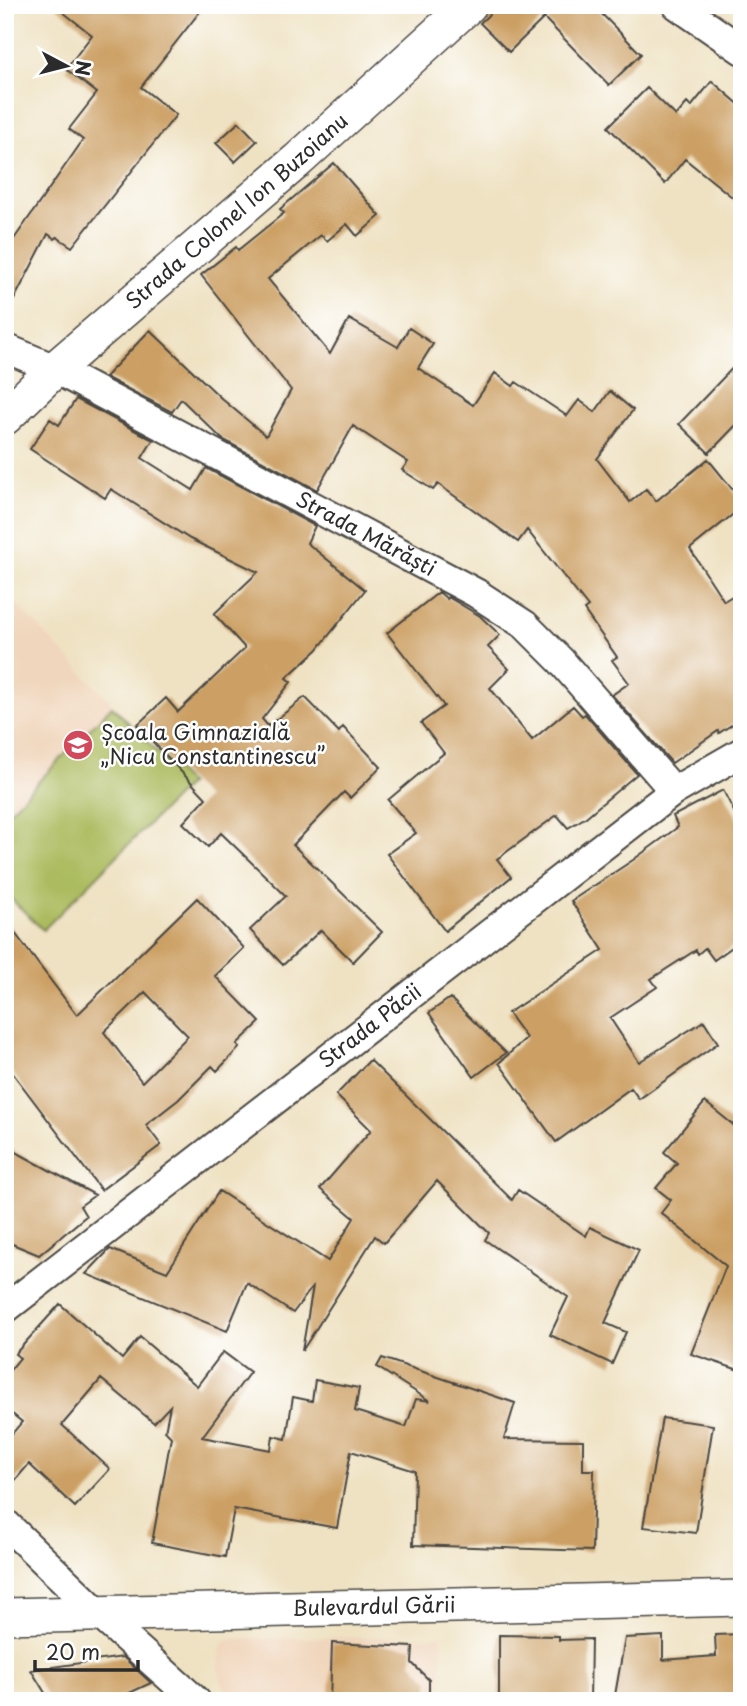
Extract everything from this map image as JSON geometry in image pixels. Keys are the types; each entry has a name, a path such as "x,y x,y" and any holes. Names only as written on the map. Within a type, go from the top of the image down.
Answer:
{"street":[{"name":"Strada Colonel Ion Buzoianu","path":"5,417 55,369 298,160 469,5"},
{"path":"677,5 742,50"},
{"name":"Strada Mărăști","path":"5,348 55,369 476,593 525,625 561,661 674,791"},
{"name":"Strada Păcii","path":"5,1308 674,791 742,752"},
{"path":"5,1523 99,1614 196,1701"},
{"name":"Bulevardul Gării","path":"5,1616 742,1598"}],"shaded area":[{"name":"Școala Gimnazială „Nicu Constantinescu”","path":"5,592 189,784 43,930 5,893"},
{"path":"442,1636 441,1701 238,1701 223,1686 218,1670 221,1647 232,1639"}],"green space":[{"name":"Școala Gimnazială „Nicu Constantinescu”","path":"112,706 189,784 43,930 5,893 5,816"}],"building":[{"path":"54,5 205,5 141,87 176,115 72,247 48,234 5,317 5,252 83,140 69,129 97,93 66,69 92,35"},
{"path":"499,5 593,5 641,54 609,85 544,18 509,52 480,23"},
{"path":"712,81 742,107 742,205 685,159 665,184 608,127 647,88 676,116 687,103 691,107"},
{"path":"239,122 257,141 235,162 216,143"},
{"path":"334,163 380,216 357,236 347,224 327,241 321,235 268,279 330,354 349,319 398,347 409,328 433,344 418,368 473,405 495,373 513,386 516,382 567,416 579,400 595,412 610,391 633,410 597,459 630,502 646,489 656,501 708,459 742,501 742,507 690,549 724,601 742,590 742,718 672,763 612,695 629,683 612,660 617,657 584,610 588,607 527,530 518,542 438,484 433,490 402,470 408,462 353,426 317,490 222,439 181,399 172,412 105,377 150,330 222,399 266,436 291,390 201,275 236,247 238,250 284,213 280,209"},
{"path":"742,358 742,419 709,453 679,424"},
{"path":"76,399 153,440 142,458 193,490 206,468 315,526 307,543 365,590 317,650 286,678 291,682 262,719 268,726 305,697 339,732 343,727 381,767 350,798 344,792 293,845 382,932 353,962 321,930 283,965 250,930 286,896 221,833 208,847 183,823 206,798 137,725 166,698 178,712 245,648 214,614 258,572 190,539 111,489 105,498 30,449 50,419 59,425"},
{"path":"439,592 480,616 500,635 488,647 509,669 490,688 532,740 573,706 582,716 585,714 637,774 586,817 568,828 557,815 497,859 511,877 445,931 387,854 416,833 388,800 444,753 421,723 444,706 387,633"},
{"path":"723,790 742,827 742,940 714,960 705,948 698,954 696,950 651,979 657,987 610,1018 639,1062 704,1021 718,1043 639,1099 631,1088 556,1142 499,1063 526,1038 508,1013 603,950 571,901 678,827 673,816"},
{"path":"197,898 244,948 215,976 260,1022 237,1044 240,1047 217,1071 212,1066 178,1100 146,1125 161,1145 101,1190 5,1063 5,920 77,1015","holes":["145,992 188,1036 142,1082 104,1032"]},
{"path":"450,998 506,1053 474,1077 429,1013"},
{"path":"370,1060 512,1200 518,1190 586,1236 590,1227 639,1250 605,1323 626,1332 612,1364 550,1335 568,1297 485,1240 489,1233 437,1181 384,1243 375,1236 302,1351 313,1286 293,1313 247,1283 227,1331 86,1274 110,1249 167,1272 219,1191 328,1261 354,1218 320,1189 371,1130 336,1095"},
{"path":"705,1102 742,1132 742,1371 691,1354 726,1266 661,1213 671,1200 656,1188 677,1163 664,1152"},
{"path":"5,1146 95,1195 80,1206 86,1216 39,1255 5,1241"},
{"path":"60,1304 122,1359 140,1337 197,1386 223,1352 250,1372 202,1437 271,1450 273,1436 286,1439 293,1397 312,1401 315,1380 359,1388 355,1411 406,1427 416,1399 430,1401 377,1367 382,1358 515,1403 504,1439 583,1440 583,1470 594,1470 592,1551 413,1545 415,1471 351,1451 337,1528 234,1509 225,1557 152,1543 171,1437 165,1431 170,1406 154,1423 101,1379 62,1425 110,1469 75,1507 29,1464 5,1492 5,1442 22,1422 5,1408 5,1376 20,1358 15,1354"},
{"path":"662,1418 713,1425 696,1533 643,1527"},
{"path":"742,1634 742,1701 614,1701 625,1638 663,1636 663,1660 716,1656 715,1635"},
{"path":"499,1635 559,1636 559,1640 591,1639 590,1701 499,1701"},
{"path":"332,1643 413,1647 412,1663 429,1680 429,1701 330,1701"},
{"path":"123,1657 151,1683 112,1701 50,1701 31,1670"}],"place":[{"name":"Școala Gimnazială „Nicu Constantinescu”","path":"78,745"}]}
